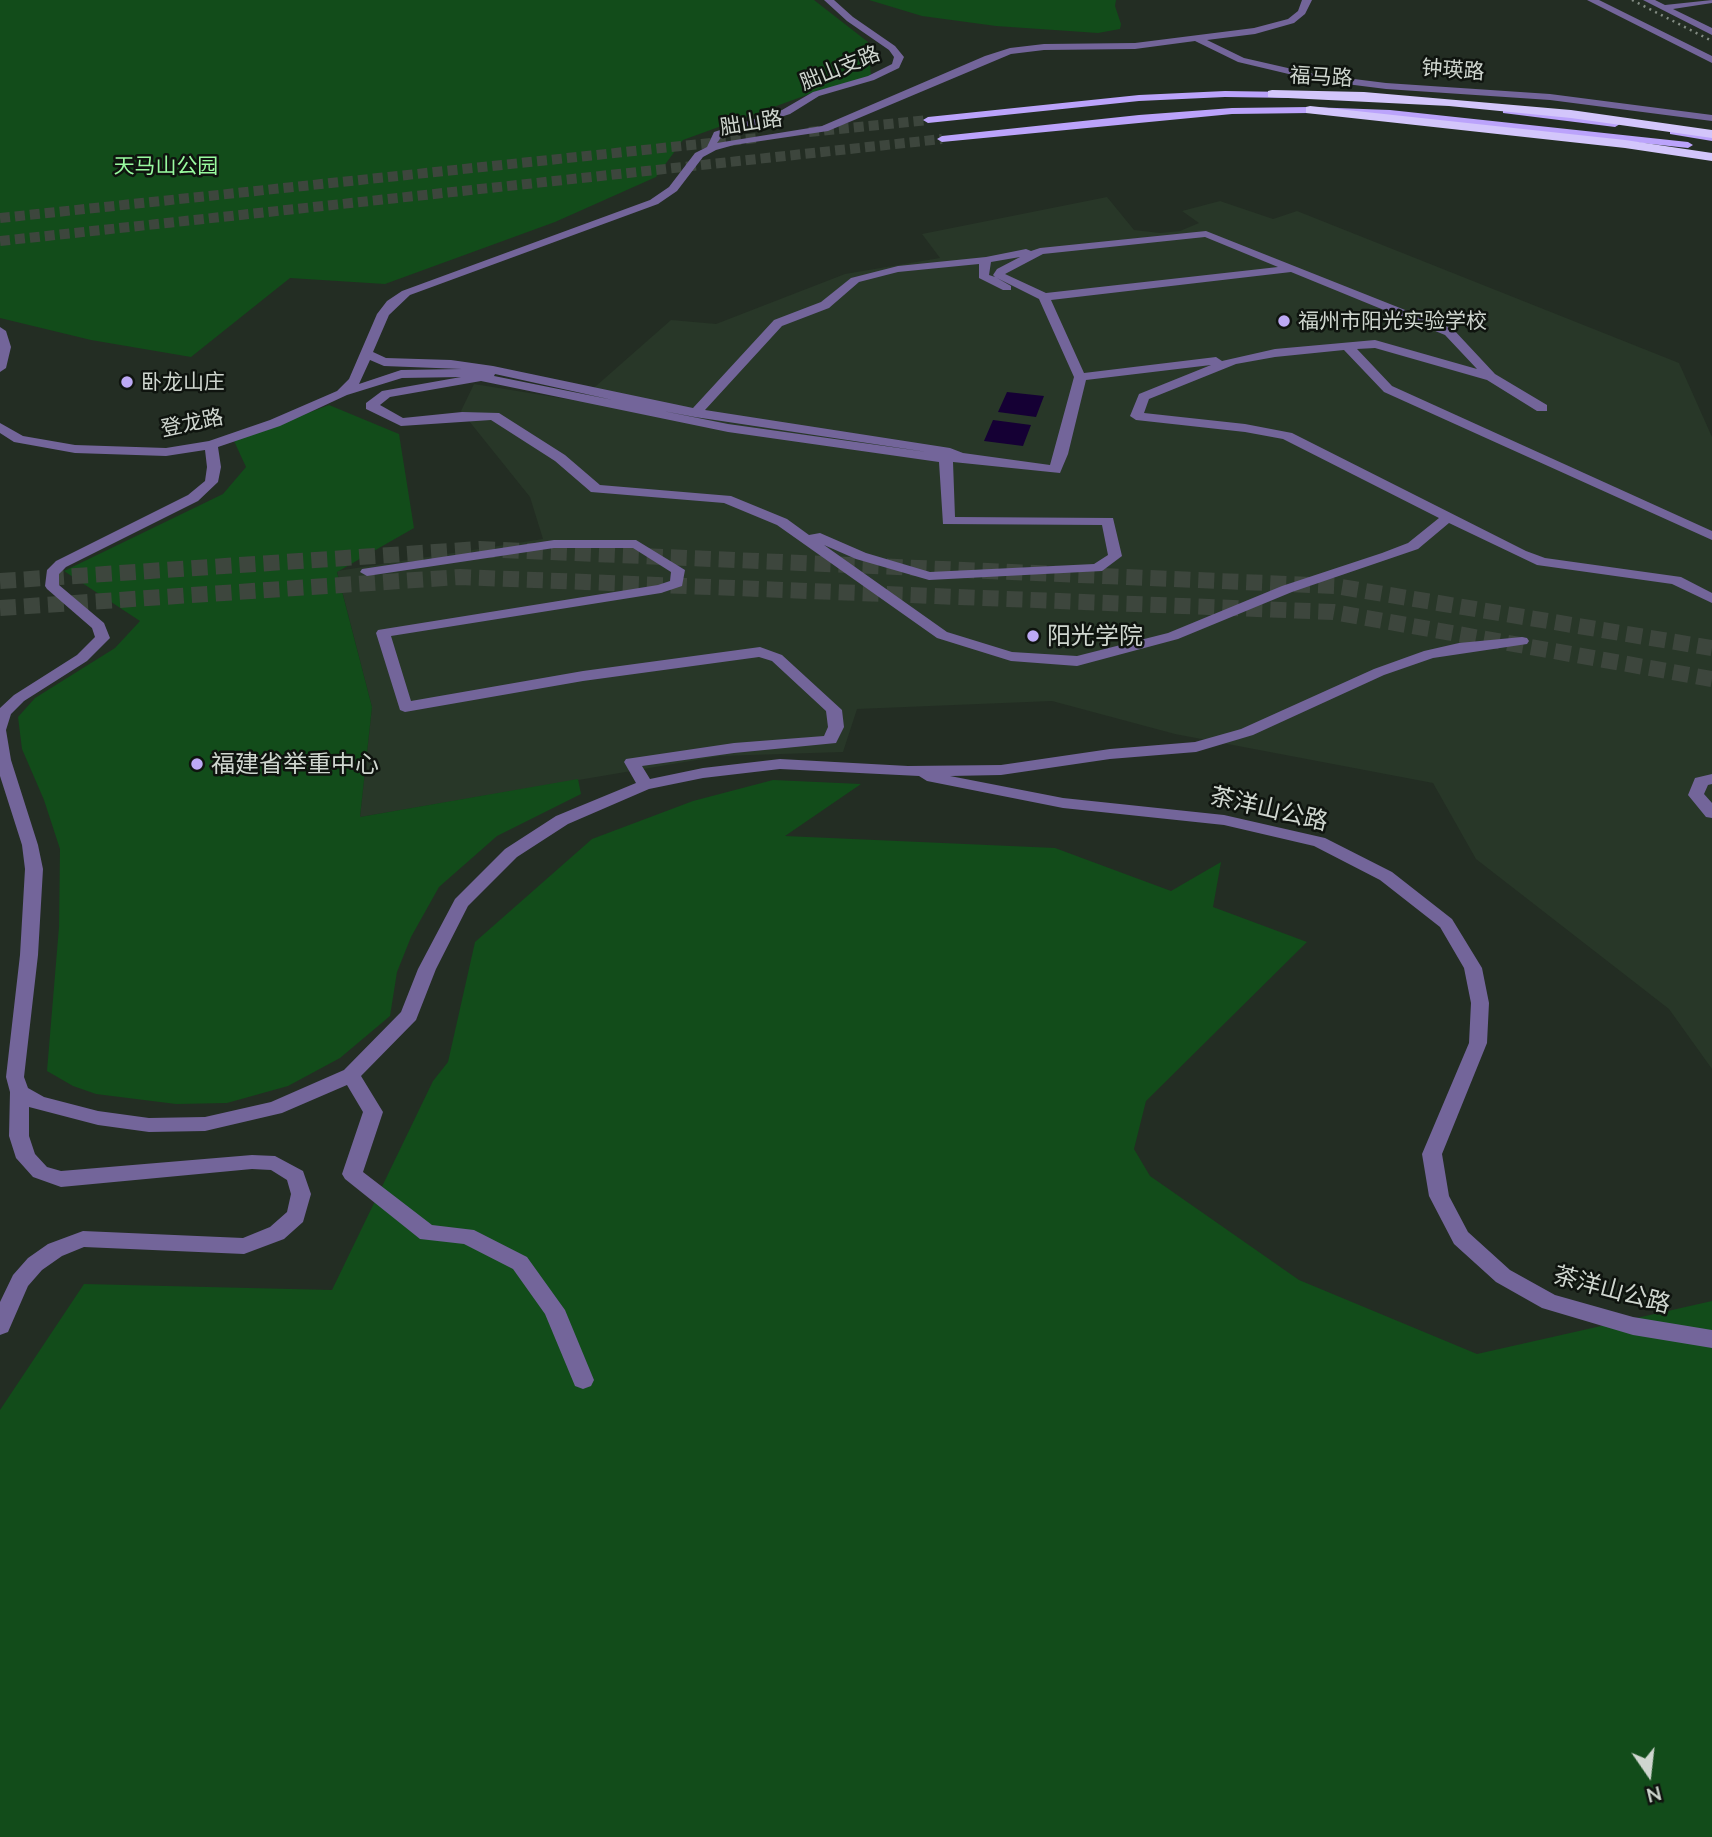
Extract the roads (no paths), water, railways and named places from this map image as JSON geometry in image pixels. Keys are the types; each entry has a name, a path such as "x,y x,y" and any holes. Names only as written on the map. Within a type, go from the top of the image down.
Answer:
{"highway":[{"path":"1272,94 1364,96 1449,102 1571,114 1712,136"},
{"path":"1310,110 1625,144 1712,157"},
{"path":"1625,144 1712,163"}],"main road":[{"name":"福马路","path":"928,120 1154,97 1272,94"},
{"path":"986,134 1041,108"},
{"path":"1041,108 1034,113 1033,119 1058,127"},
{"name":"福马路","path":"942,139 1220,112 1310,110 1390,113 1712,148"},
{"path":"972,115 1058,127"},
{"path":"972,115 993,124 994,129 986,134"}],"street":[{"name":"胐山支路","path":"712,149 712,142 718,134 786,112 816,94 871,78 896,66 899,57 892,48 850,19 829,0"},
{"path":"1241,60 1230,44 1236,38 1294,19 1303,10 1307,0"},
{"path":"1592,0 1712,60"},
{"path":"1648,0 1712,32"},
{"path":"1664,8 1712,0"},
{"name":"胐山路","path":"365,353 386,309 406,293 654,202 673,189 699,156 712,149 733,142 824,130 1010,51 1044,47 1135,46 1255,31"},
{"name":"钟瑛路","path":"1198,39 1241,60 1304,76 1386,86 1550,97 1712,118"},
{"path":"1135,46 1186,50"},
{"path":"1199,51 1241,60"},
{"path":"898,269 986,260 1011,253 1206,234 1449,332 1491,377"},
{"path":"1040,251 1001,271 999,275 1044,297 1293,269"},
{"path":"695,413 778,324 825,305 855,280 969,253"},
{"path":"986,260 983,276 1020,295"},
{"path":"953,458 1055,470 1070,424 1080,377 1044,297"},
{"path":"0,331 5,347 0,368"},
{"path":"1080,377 1374,344 1491,377 1542,408"},
{"path":"1349,347 1388,388 1712,536"},
{"path":"365,353 384,362 420,368"},
{"name":"登龙路","path":"0,427 19,439 85,450 166,452 211,445 275,423 341,394 355,380 365,353"},
{"path":"1275,353 1233,361 1143,397 1136,416 1245,428 1287,436 1521,554 1542,562 1676,580 1712,599"},
{"path":"358,372 451,364 614,401 742,426 950,452 953,458 948,522 1108,521 1115,556 1097,568 929,576 861,555 726,499 596,489 560,458 494,416 401,422 371,406 386,394 489,373"},
{"path":"341,394 420,368"},
{"path":"614,401 695,413 742,426"},
{"path":"0,1326 20,1282 35,1264 55,1250 83,1239 244,1246 277,1233 296,1216 301,1194 296,1175 275,1163 252,1162 61,1179 40,1172 26,1158 19,1136 20,1092 16,1077 29,955 34,869 30,845 3,760 0,731 4,713 19,698 82,658 103,638 99,626 52,586 52,573 61,564 193,498 211,482 214,467 211,445"},
{"path":"782,522 942,635 1011,656 1077,661 1173,636 1287,589 1413,546 1448,517"},
{"path":"367,572 554,544 636,544 678,569 677,583 661,589 383,633 405,707 583,676 760,652 777,658 834,710 836,727 830,740 734,748 632,762 645,785"},
{"path":"20,1092 38,1103 99,1118 149,1125 205,1124 275,1108 351,1075 409,1015 427,969 461,903 511,853 562,820 645,785 703,773 780,764 908,771 1001,770 1110,754 1214,743 1247,732 1379,672 1429,654 1522,641"},
{"name":"茶洋山公路","path":"908,771 1063,803 1224,820 1319,842 1387,876 1446,923 1473,968 1480,1003 1478,1043 1432,1154 1439,1196 1461,1238 1503,1276 1549,1302 1633,1326 1712,1339"},
{"path":"1712,779 1702,782 1696,795 1712,813"},
{"path":"351,1075 373,1112 352,1174 428,1233 467,1236 520,1263 554,1310 583,1380"}],"tunnel":[{"path":"809,132 928,120"},
{"path":"0,218 757,138"},
{"path":"0,241 942,139"},
{"path":"0,581 480,549 1335,586 1712,648"},
{"path":"0,608 460,577 1333,612 1712,679"}],"railway":[{"path":"1632,0 1712,41"}],"place":[{"name":"福州市阳光实验学校","path":"1284,321"},
{"name":"卧龙山庄","path":"127,382"},
{"name":"阳光学院","path":"1033,636"},
{"name":"福建省举重中心","path":"197,764"}],"park label":[{"name":"天马山公园","path":"166,166"}]}
